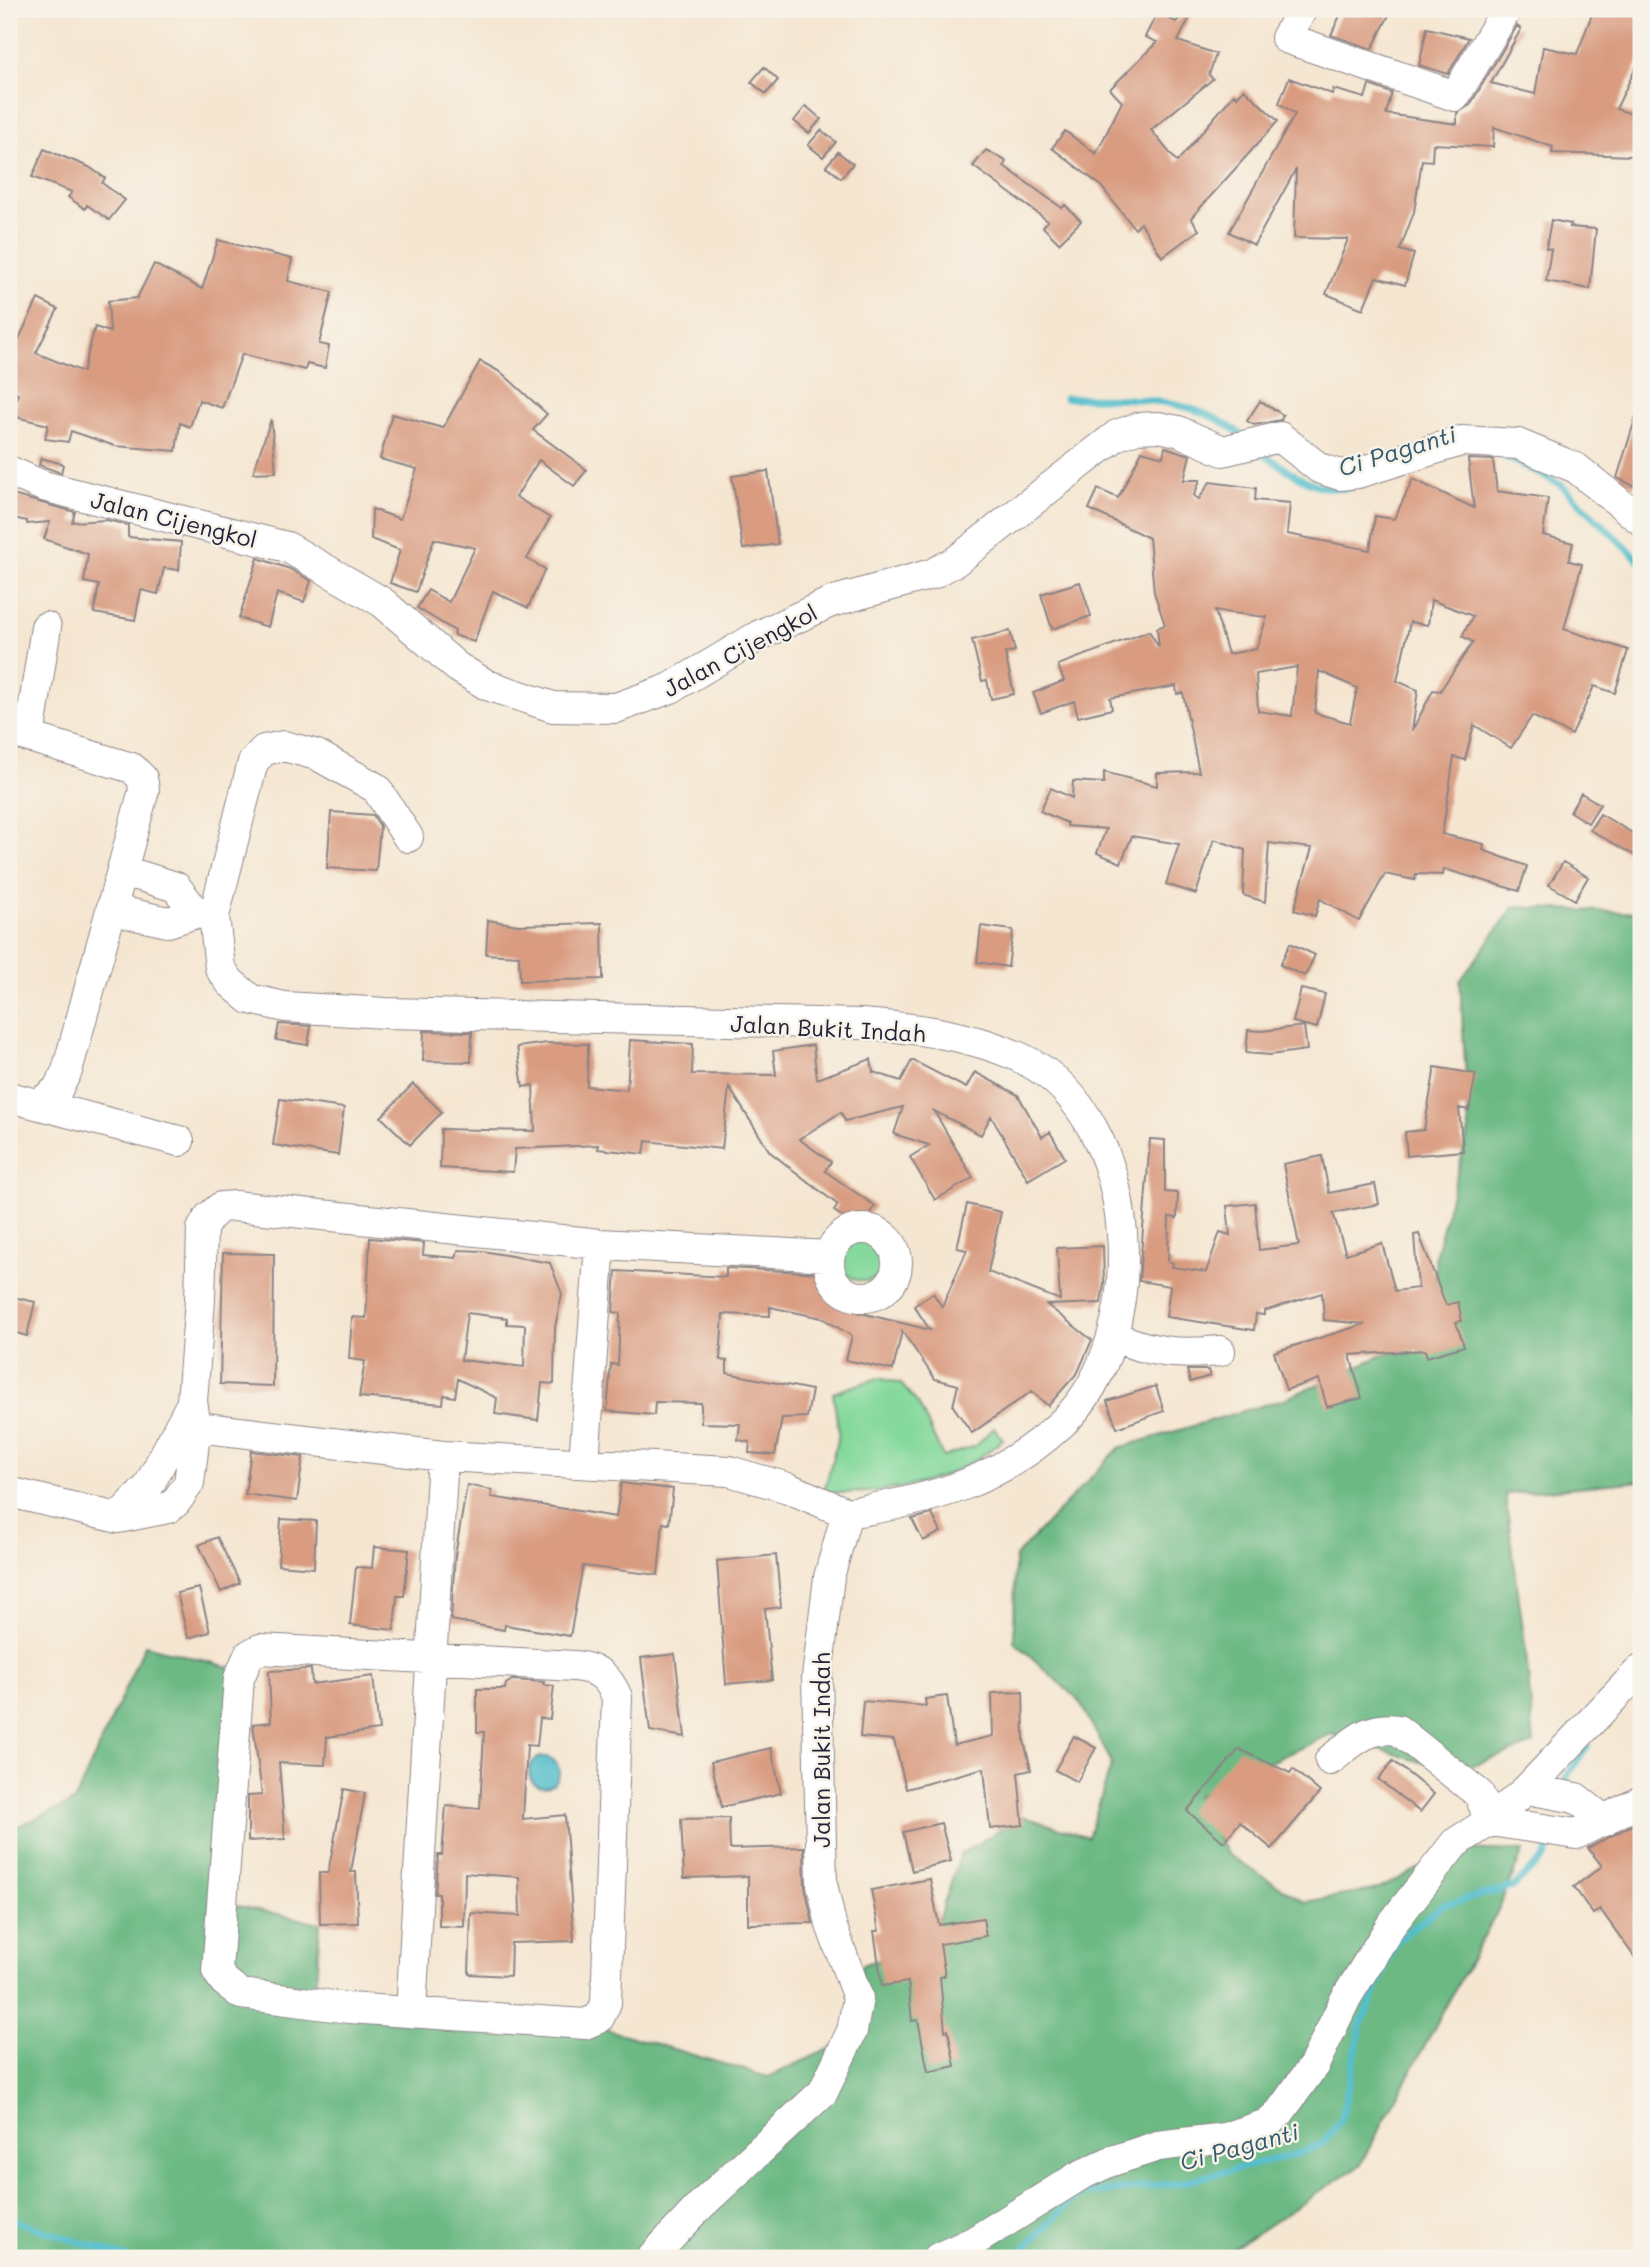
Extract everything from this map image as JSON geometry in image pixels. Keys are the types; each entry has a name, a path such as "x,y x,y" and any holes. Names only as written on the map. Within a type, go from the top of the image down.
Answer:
{"street":[{"path":"1302,9 1286,38 1455,96 1507,9"},
{"name":"Jalan Cijengkol","path":"9,471 43,486 287,547 382,602 457,667 487,685 553,707 616,708 671,688 760,635 831,602 932,574 956,561 1117,435 1137,428 1158,427 1178,431 1223,451 1280,437 1319,468 1340,475 1358,473 1461,441 1518,444 1576,468 1641,520"},
{"path":"39,1104 57,1090 67,1071 124,871 144,790 142,778 132,768 19,734 46,626"},
{"path":"204,915 253,762 264,750 284,746 317,755 376,788 408,837"},
{"path":"124,871 176,887 204,915"},
{"path":"113,910 168,922 204,915"},
{"name":"Jalan Bukit Indah","path":"204,915 220,968 230,982 250,999 285,1007 386,1013 895,1027 959,1038 1027,1061 1052,1080 1075,1104 1096,1136 1114,1184 1122,1228 1124,1287 1114,1336 1080,1403 1064,1422 1014,1462 988,1476 912,1503 847,1513 829,1577 817,1677 822,1884 831,1925 846,1959 858,1998 852,2031 822,2092 701,2205 651,2258"},
{"path":"9,1097 179,1141"},
{"path":"9,1492 118,1518 168,1508 176,1502 188,1483 189,1418 201,1300 202,1229 209,1217 221,1207 600,1244 829,1256"},
{"path":"584,1462 600,1244"},
{"path":"1114,1336 1137,1347 1183,1355 1220,1351"},
{"path":"189,1418 443,1457 729,1471 788,1488 847,1513"},
{"path":"411,2012 443,1457"},
{"path":"260,1649 575,1666 596,1669 610,1680 617,1698 606,2003 599,2018 585,2024 411,2012 241,1994 224,1981 218,1971 239,1678 249,1655 260,1649"},
{"path":"938,2258 972,2242 1069,2182 1109,2162 1158,2146 1225,2137 1267,2124 1290,2101 1314,2065 1346,1998 1391,1925 1455,1843 1538,1791 1641,1669"},
{"path":"1330,1760 1367,1732 1381,1727 1398,1730 1479,1794 1490,1821"},
{"path":"1538,1791 1576,1798 1595,1812"},
{"path":"1490,1821 1576,1834 1595,1812 1641,1801"}],"green space":[{"path":"1514,907 1641,913 1641,1481 1505,1494 1526,1652 1534,1744 1453,1772 1331,1734 1196,1796 1227,1854 1305,1902 1379,1889 1457,1849 1523,1851 1498,1910 1360,2165 1219,2258 9,2258 9,1830 74,1802 145,1645 244,1671 225,1903 320,1923 315,2000 605,2029 768,2077 858,2036 861,1965 929,1946 961,1854 1022,1816 1088,1837 1112,1763 1079,1701 1014,1641 1015,1557 1119,1448 1287,1398 1387,1353 1439,1353 1435,1256 1469,1130 1460,981"},
{"path":"870,1234 878,1240 886,1265 877,1277 859,1281 841,1268 841,1254 851,1241"},
{"path":"878,1378 901,1384 919,1405 943,1457 975,1446 994,1428 1003,1439 964,1466 920,1484 872,1492 824,1492 839,1433 833,1393"}],"water":[{"path":"544,1757 555,1761 559,1772 555,1783 544,1787 533,1783 529,1772 533,1761"}],"building":[{"path":"1188,9 1194,9 1178,41 1216,54 1209,75 1213,79 1151,130 1177,162 1234,94 1237,97 1244,89 1278,121 1191,218 1199,230 1162,257 1141,223 1135,229 1100,185 1052,148 1065,131 1096,154 1122,102 1110,89 1157,42 1145,37 1157,13 1176,22"},
{"path":"1343,9 1392,9 1372,49 1331,35"},
{"path":"1594,9 1641,9 1641,57 1616,109 1641,117 1641,128 1632,156 1552,153 1553,147 1494,127 1493,147 1433,144 1432,161 1422,160 1414,212 1400,250 1414,254 1405,285 1376,277 1363,309 1326,294 1348,239 1294,238 1296,169 1254,245 1229,232 1295,114 1279,103 1289,78 1332,94 1333,89 1365,98 1369,85 1392,93 1386,114 1457,124 1457,113 1470,105 1517,26 1521,29 1491,83 1535,94 1543,47 1577,54"},
{"path":"1427,28 1469,38 1448,74 1419,65"},
{"path":"764,67 778,80 766,94 751,82"},
{"path":"806,106 821,119 809,133 794,121"},
{"path":"821,130 836,142 823,157 808,145"},
{"path":"44,149 89,167 105,178 102,183 125,200 109,220 87,205 85,209 68,197 72,192 32,177"},
{"path":"986,150 1006,161 1004,166 1062,208 1065,205 1081,221 1059,243 1043,227 1048,221 973,166"},
{"path":"838,152 853,164 841,178 826,166"},
{"path":"1551,220 1571,224 1570,227 1596,229 1590,289 1546,281 1551,249 1546,248"},
{"path":"218,240 292,259 288,281 332,292 319,344 329,346 325,368 307,364 305,370 242,354 222,408 199,400 190,427 180,423 176,451 115,446 71,431 68,442 45,439 48,425 12,416 18,394 9,390 9,347 14,349 38,299 58,309 36,353 83,372 95,327 110,332 108,301 137,298 154,264 202,289"},
{"path":"480,361 502,373 547,414 533,430 587,470 574,486 539,460 516,497 550,518 527,559 545,569 528,608 493,591 474,642 454,635 455,631 417,608 428,590 449,602 475,548 434,539 416,592 390,583 400,550 371,539 372,509 400,519 417,469 380,459 392,414 443,428"},
{"path":"1260,401 1283,415 1281,420 1254,425 1247,421"},
{"path":"1637,413 1641,413 1641,463 1634,486 1617,478"},
{"path":"271,419 276,472 253,473"},
{"path":"1165,447 1190,455 1184,480 1200,480 1194,496 1199,499 1210,482 1256,488 1255,500 1290,503 1287,534 1370,550 1375,516 1394,519 1413,479 1474,508 1468,459 1493,460 1497,491 1548,498 1543,535 1573,543 1569,561 1582,564 1564,629 1628,650 1615,693 1594,686 1572,735 1532,716 1511,748 1474,725 1465,760 1454,757 1442,834 1484,844 1483,850 1527,866 1519,891 1444,869 1443,875 1416,874 1415,880 1385,874 1359,921 1320,899 1315,916 1294,910 1312,848 1269,843 1265,902 1243,895 1245,850 1214,839 1196,894 1166,884 1179,844 1132,836 1121,863 1097,853 1106,829 1067,826 1067,823 1040,811 1051,788 1072,798 1073,781 1104,783 1104,772 1157,786 1157,773 1199,772 1183,693 1177,694 1176,686 1110,698 1112,709 1078,717 1074,701 1041,713 1033,693 1064,681 1058,665 1149,631 1159,647 1157,628 1165,625 1154,592 1149,538 1089,509 1098,489 1118,498 1142,451 1163,457","holes":["1431,600 1473,616 1462,636 1473,642 1440,691 1433,690 1412,731 1418,690 1397,681 1410,622 1428,625","1215,611 1267,617 1256,649 1228,654","1297,667 1292,716 1258,711 1256,674","1319,671 1357,688 1350,723 1315,713"]},
{"path":"41,458 63,464 61,473 39,465"},
{"path":"768,471 778,544 743,549 732,476"},
{"path":"9,494 75,512 72,522 107,520 128,525 128,537 181,542 179,570 164,568 158,594 141,590 135,620 94,613 99,585 84,582 88,554 44,539 50,522 27,524 27,521 9,517"},
{"path":"258,558 290,569 311,581 304,602 277,593 268,627 239,618"},
{"path":"1080,582 1091,616 1052,629 1041,594"},
{"path":"1010,631 1015,651 1005,653 1014,694 991,699 987,680 982,681 972,640"},
{"path":"1581,793 1600,804 1588,823 1570,812"},
{"path":"331,812 373,815 380,826 376,871 327,868"},
{"path":"1600,814 1641,838 1641,859 1590,830"},
{"path":"1563,862 1588,877 1575,900 1549,885"},
{"path":"488,920 518,925 602,923 603,979 520,981 519,956 486,954"},
{"path":"981,926 1013,930 1008,967 977,962"},
{"path":"1290,943 1315,955 1305,976 1280,965"},
{"path":"1301,989 1325,994 1317,1028 1293,1022"},
{"path":"279,1024 311,1026 308,1045 276,1040"},
{"path":"1304,1026 1307,1050 1270,1055 1246,1053 1248,1030"},
{"path":"424,1031 472,1032 471,1062 423,1061"},
{"path":"630,1040 693,1044 692,1074 776,1075 773,1051 813,1045 817,1079 871,1059 873,1072 901,1081 912,1060 966,1088 975,1072 1018,1095 1042,1137 1050,1132 1065,1158 1028,1180 991,1116 981,1135 934,1111 973,1178 935,1200 910,1157 929,1145 894,1134 903,1107 845,1121 841,1112 799,1139 831,1162 825,1171 875,1206 859,1228 834,1211 838,1205 770,1152 729,1087 722,1149 646,1141 644,1154 598,1149 598,1145 515,1149 513,1172 440,1168 441,1129 535,1131 533,1085 523,1087 517,1047 547,1043 588,1044 587,1086 627,1090"},
{"path":"1435,1067 1476,1074 1469,1110 1459,1108 1463,1151 1407,1156 1405,1132 1424,1130"},
{"path":"413,1084 442,1112 410,1145 381,1117"},
{"path":"280,1099 344,1108 338,1155 273,1145"},
{"path":"1150,1139 1165,1140 1165,1192 1178,1193 1177,1218 1169,1217 1168,1262 1173,1263 1172,1267 1206,1272 1220,1232 1230,1235 1227,1206 1255,1203 1259,1250 1299,1245 1283,1164 1322,1156 1329,1193 1375,1184 1379,1204 1333,1213 1346,1254 1382,1243 1395,1291 1418,1288 1414,1235 1419,1234 1446,1305 1458,1302 1462,1321 1456,1322 1464,1346 1427,1357 1425,1350 1350,1355 1362,1398 1327,1407 1319,1379 1286,1390 1274,1352 1365,1324 1324,1320 1322,1293 1264,1311 1264,1315 1256,1314 1254,1330 1166,1317 1170,1286 1139,1281"},
{"path":"967,1204 1001,1212 988,1272 1060,1300 1057,1248 1103,1246 1104,1284 1101,1303 1047,1305 1092,1340 1078,1372 1048,1406 1032,1391 972,1433 953,1406 958,1385 935,1379 902,1331 893,1370 846,1360 852,1336 822,1318 770,1307 770,1316 723,1314 720,1360 727,1361 727,1373 812,1390 807,1417 782,1418 775,1455 749,1453 750,1442 738,1440 740,1424 701,1423 701,1403 655,1402 654,1415 607,1411 611,1364 618,1365 620,1313 613,1312 616,1271 726,1277 726,1268 827,1273 827,1284 859,1302 853,1311 930,1330 914,1306 933,1293 942,1307 967,1250 957,1248"},
{"path":"370,1238 424,1243 423,1255 456,1258 458,1250 483,1251 550,1263 562,1294 555,1327 554,1384 542,1383 538,1420 495,1414 497,1398 458,1379 455,1397 444,1395 443,1404 359,1397 365,1361 349,1359 352,1317 366,1318","holes":["467,1313 507,1318 507,1324 525,1325 524,1367 461,1360"]},
{"path":"223,1253 274,1254 273,1386 220,1384"},
{"path":"9,1296 35,1302 27,1336 9,1331"},
{"path":"1187,1370 1208,1370 1210,1376 1190,1382"},
{"path":"1156,1386 1164,1411 1117,1428 1107,1401"},
{"path":"251,1451 303,1457 297,1501 245,1494"},
{"path":"621,1483 673,1489 669,1524 663,1523 658,1575 583,1566 570,1636 505,1625 504,1630 451,1620 455,1556 467,1485 492,1490 491,1497 616,1517"},
{"path":"932,1514 941,1532 923,1541 912,1519"},
{"path":"281,1519 316,1521 314,1568 278,1565"},
{"path":"217,1537 240,1583 221,1592 199,1545"},
{"path":"374,1547 409,1550 404,1596 397,1596 394,1630 350,1625 356,1567 372,1568"},
{"path":"776,1555 781,1607 765,1609 772,1680 726,1684 717,1561"},
{"path":"199,1588 210,1632 188,1638 177,1593"},
{"path":"675,1654 685,1737 650,1731 641,1658"},
{"path":"311,1669 312,1684 373,1676 379,1730 327,1737 325,1765 279,1763 285,1839 248,1841 248,1796 262,1795 253,1724 271,1722 269,1671"},
{"path":"512,1680 544,1682 543,1685 554,1686 550,1719 540,1718 537,1746 527,1745 523,1819 565,1815 574,1941 511,1943 510,1976 469,1974 471,1913 520,1916 519,1877 465,1873 464,1927 439,1926 439,1894 435,1894 438,1855 442,1855 446,1806 480,1809 484,1732 477,1732 477,1689 505,1689 506,1684"},
{"path":"1023,1692 1024,1741 1031,1770 1018,1773 1023,1825 990,1829 984,1768 906,1789 894,1740 860,1737 863,1701 926,1706 925,1699 947,1696 954,1745 993,1736 992,1693"},
{"path":"1074,1736 1096,1748 1077,1782 1055,1770"},
{"path":"771,1748 781,1793 722,1807 711,1762"},
{"path":"1239,1749 1290,1773 1293,1769 1320,1792 1272,1849 1240,1822 1224,1842 1187,1811"},
{"path":"1393,1761 1434,1794 1420,1812 1378,1779"},
{"path":"344,1789 365,1793 351,1872 356,1872 358,1923 320,1924 319,1873 328,1873"},
{"path":"729,1818 730,1849 804,1847 805,1887 813,1923 748,1924 748,1876 684,1878 681,1819"},
{"path":"941,1823 951,1861 912,1871 903,1832"},
{"path":"1634,1824 1641,1834 1641,1966 1600,1909 1593,1914 1574,1887 1602,1866 1588,1848"},
{"path":"930,1879 939,1925 983,1918 986,1936 940,1944 945,1976 940,1977 945,2031 948,2030 955,2066 928,2072 918,2020 912,2021 908,1982 882,1986 874,1931 879,1931 871,1890"}],"waterway":[{"name":"Ci Paganti","path":"1065,398 1136,399 1182,406 1204,413 1244,437"},
{"name":"Ci Paganti","path":"1261,452 1292,473 1315,484 1338,489 1350,487"},
{"name":"Ci Paganti","path":"1504,456 1561,485 1641,562"},
{"name":"Ci Paganti","path":"1564,1788 1567,1776 1587,1746"},
{"name":"Ci Paganti","path":"1015,2258 1077,2195 1179,2183 1297,2154 1322,2144 1341,2120 1361,2025 1396,1941 1443,1905 1513,1887 1546,1856 1551,1836"},
{"name":"Ci Paganti","path":"9,2219 127,2258"}]}
